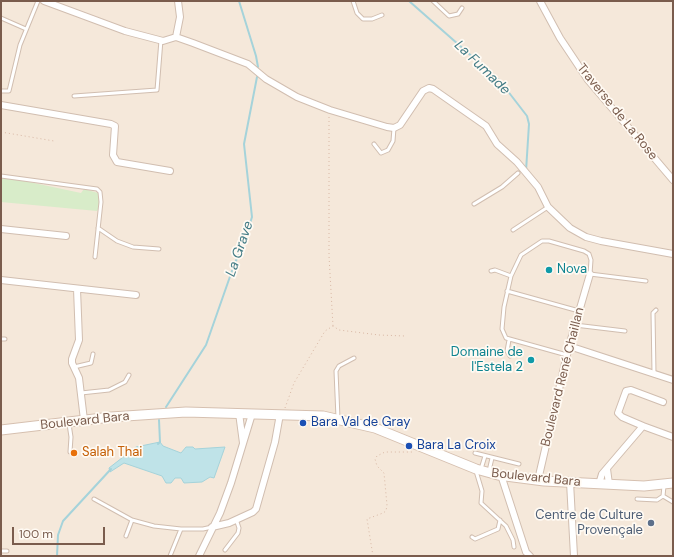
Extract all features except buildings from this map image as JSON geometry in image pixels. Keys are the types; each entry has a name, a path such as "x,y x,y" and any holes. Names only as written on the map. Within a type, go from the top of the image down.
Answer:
{"street":[{"path":"44,1 125,30 161,40 171,40 176,37 180,17 178,1"},
{"name":"Traverse de La Rose","path":"540,1 560,38 597,91 673,180"},
{"path":"176,37 248,64 266,79 297,96 330,110 394,128 400,125 423,91 429,88 433,89 486,126 497,144 520,171 538,187 548,207 570,228 586,237 673,254"},
{"path":"1,105 111,124 115,126 113,155 117,162 170,171"},
{"path":"1,228 66,236"},
{"name":"Boulevard René Chaillan","path":"538,480 569,346 590,274"},
{"path":"1,280 136,294"},
{"path":"77,289 79,340 72,358 74,367 78,374 84,420"},
{"path":"569,346 673,380"},
{"path":"663,402 631,390 626,391 618,413 622,417 673,437"},
{"name":"Boulevard Bara","path":"1,430 84,420 186,412 239,416 323,416 375,428 482,471 501,475 538,480 599,484 644,486 670,483"},
{"path":"239,416 243,445"},
{"path":"199,556 231,483 252,416"},
{"path":"212,527 253,512 258,504 281,416"},
{"path":"599,484 602,474 643,426"},
{"path":"607,469 609,484"},
{"path":"501,475 526,552 530,556"},
{"path":"570,482 574,556"}],"lane":[{"path":"1,91 9,91 20,45 38,1"},
{"path":"354,1 357,13 363,19 382,15"},
{"path":"433,1 449,16 458,14 462,8"},
{"path":"1,18 26,29"},
{"path":"74,96 157,90 161,40"},
{"path":"374,144 381,152 388,150 393,141 394,128"},
{"path":"474,204 502,187 520,171"},
{"path":"1,176 97,189 101,197 95,256"},
{"path":"514,230 548,207"},
{"path":"98,228 117,241 134,247 159,249"},
{"path":"567,355 506,338 502,329 507,291 511,276 521,255 542,241 549,241 584,251 589,254 591,260 590,274 646,280"},
{"path":"491,271 496,270 511,276"},
{"path":"507,291 580,311"},
{"path":"654,373 653,313 656,310"},
{"path":"575,325 625,331"},
{"path":"509,340 507,351 510,356"},
{"path":"74,367 91,363 93,354"},
{"path":"337,420 336,371 339,366 354,358"},
{"path":"81,393 109,390 125,382 129,375"},
{"path":"68,422 71,437 70,452"},
{"path":"475,453 519,464"},
{"path":"485,456 482,471 481,503 500,520 513,540 514,547"},
{"path":"482,471 492,458"},
{"path":"637,499 657,500 663,496 670,483"},
{"path":"663,496 673,502"},
{"path":"94,500 132,520 154,526 181,529 203,529 212,527"},
{"path":"225,550 238,533 239,528 236,519"},
{"path":"126,536 132,520"},
{"path":"472,537 475,538 498,529 500,520"},
{"path":"170,556 181,529"},
{"path":"1,551 7,551"}],"path":[{"path":"330,110 329,256 333,326"},
{"path":"1,132 54,141"},
{"path":"333,326 339,330 405,336"},
{"path":"281,416 294,383 314,352 322,334 333,326"},
{"path":"373,556 367,519 386,511 387,505 384,473 377,466 375,458 385,452 414,452"}],"shaded area":[{"path":"1,1 673,1 673,556 1,556"}],"green space":[{"path":"1,176 81,193 84,189 98,193 100,200 98,209 97,211 1,202"}],"water":[{"path":"160,442 163,446 181,453 186,447 193,447 195,449 225,447 214,478 210,477 202,482 184,483 181,478 175,478 171,483 166,483 162,476 124,463 110,472 109,468 136,447"}],"waterway":[{"name":"La Grave","path":"239,1 258,67"},
{"name":"La Fumade","path":"409,1 500,81 527,116 529,124 526,171"},
{"name":"La Grave","path":"166,407 206,345 252,217 244,144 257,77"},
{"name":"La Grave","path":"158,444 160,442 159,420"},
{"name":"La Grave","path":"57,556 58,535 63,521 111,469"}],"place":[{"name":"Nova","path":"549,270"},
{"name":"Domaine de l'Estela 2","path":"531,360"},
{"name":"Bara Val de Gray","path":"303,423"},
{"name":"Bara La Croix","path":"409,446"},
{"name":"Salah Thai","path":"74,453"},
{"name":"Centre de Culture Provençale","path":"651,523"}]}
